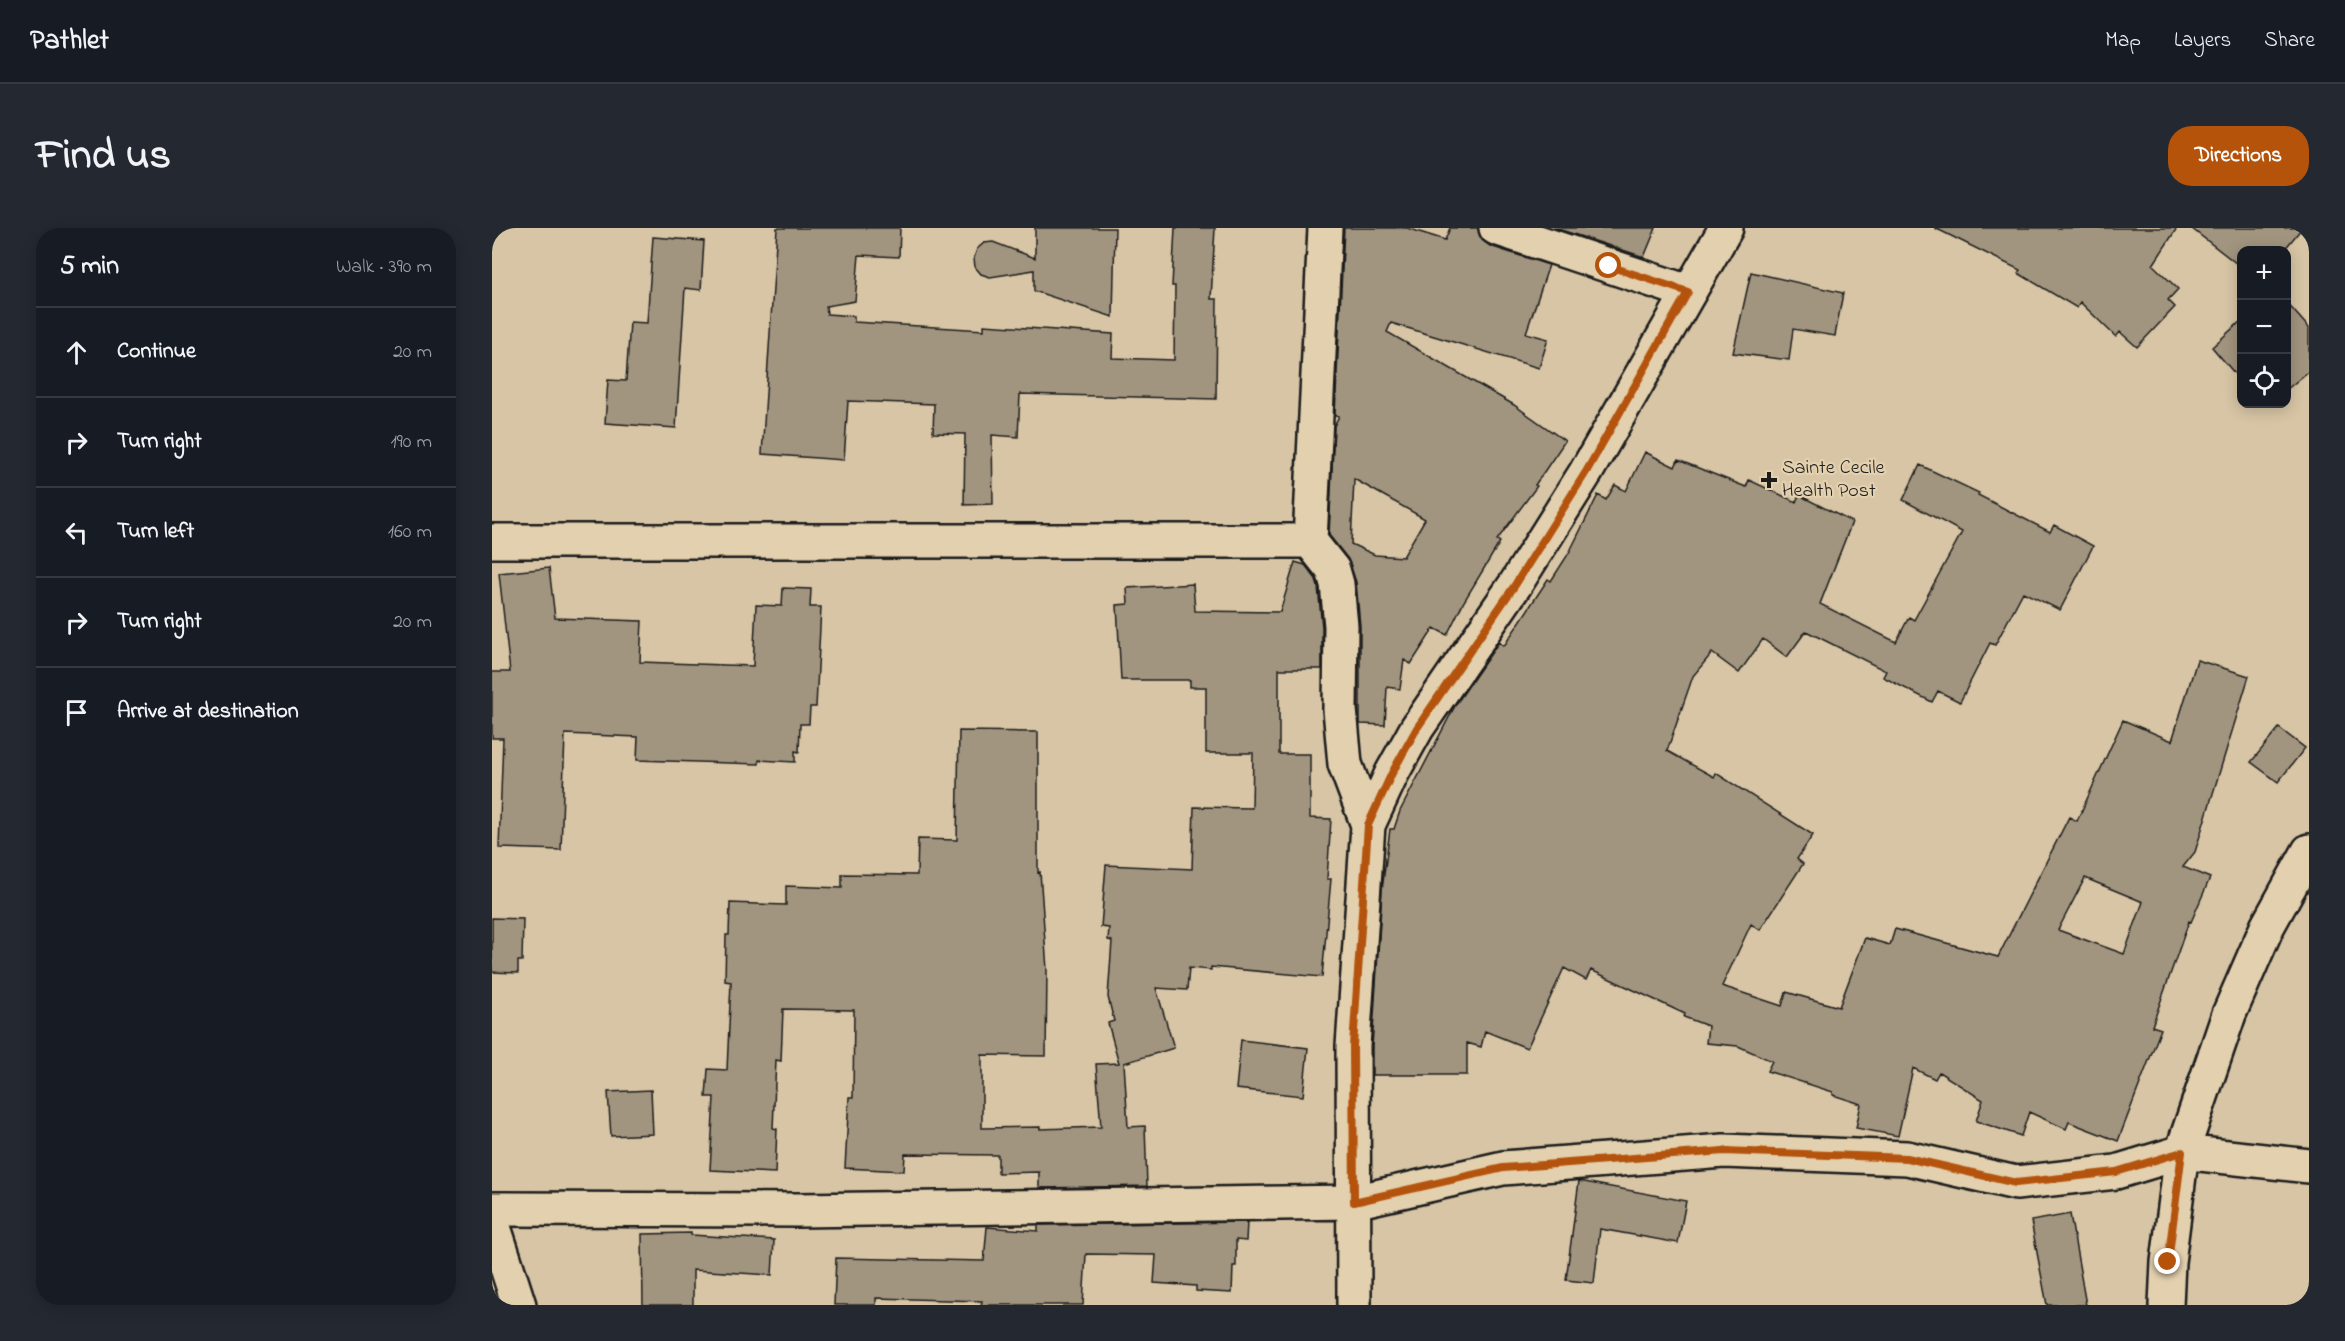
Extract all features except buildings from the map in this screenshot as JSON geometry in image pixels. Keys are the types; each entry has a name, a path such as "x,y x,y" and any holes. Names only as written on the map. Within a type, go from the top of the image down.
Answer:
{"street":[{"path":"1325,228 1311,541 1333,570 1337,584 1341,626 1340,709 1345,764 1368,825"},
{"path":"1496,228 1688,292"},
{"path":"1354,1305 1353,1046 1368,825 1392,773 1417,728 1515,585 1586,472 1726,228"},
{"path":"492,541 1311,541"},
{"path":"2166,1305 2168,1262 2182,1152 2229,1014 2267,927 2309,851"},
{"path":"492,1209 799,1210 1354,1202 1503,1168 1724,1151 1907,1158 2016,1183 2116,1172 2182,1152 2309,1166"},
{"path":"492,1221 519,1305"}],"place":[{"name":"Sainte Cecile Health Post","path":"1769,480"}],"route":[{"path":"1609,266 1688,292 1586,472 1515,585 1417,728 1392,773 1368,825 1353,1046 1354,1202 1503,1168 1724,1151 1907,1158 2016,1183 2116,1172 2182,1152 2168,1262"}]}
